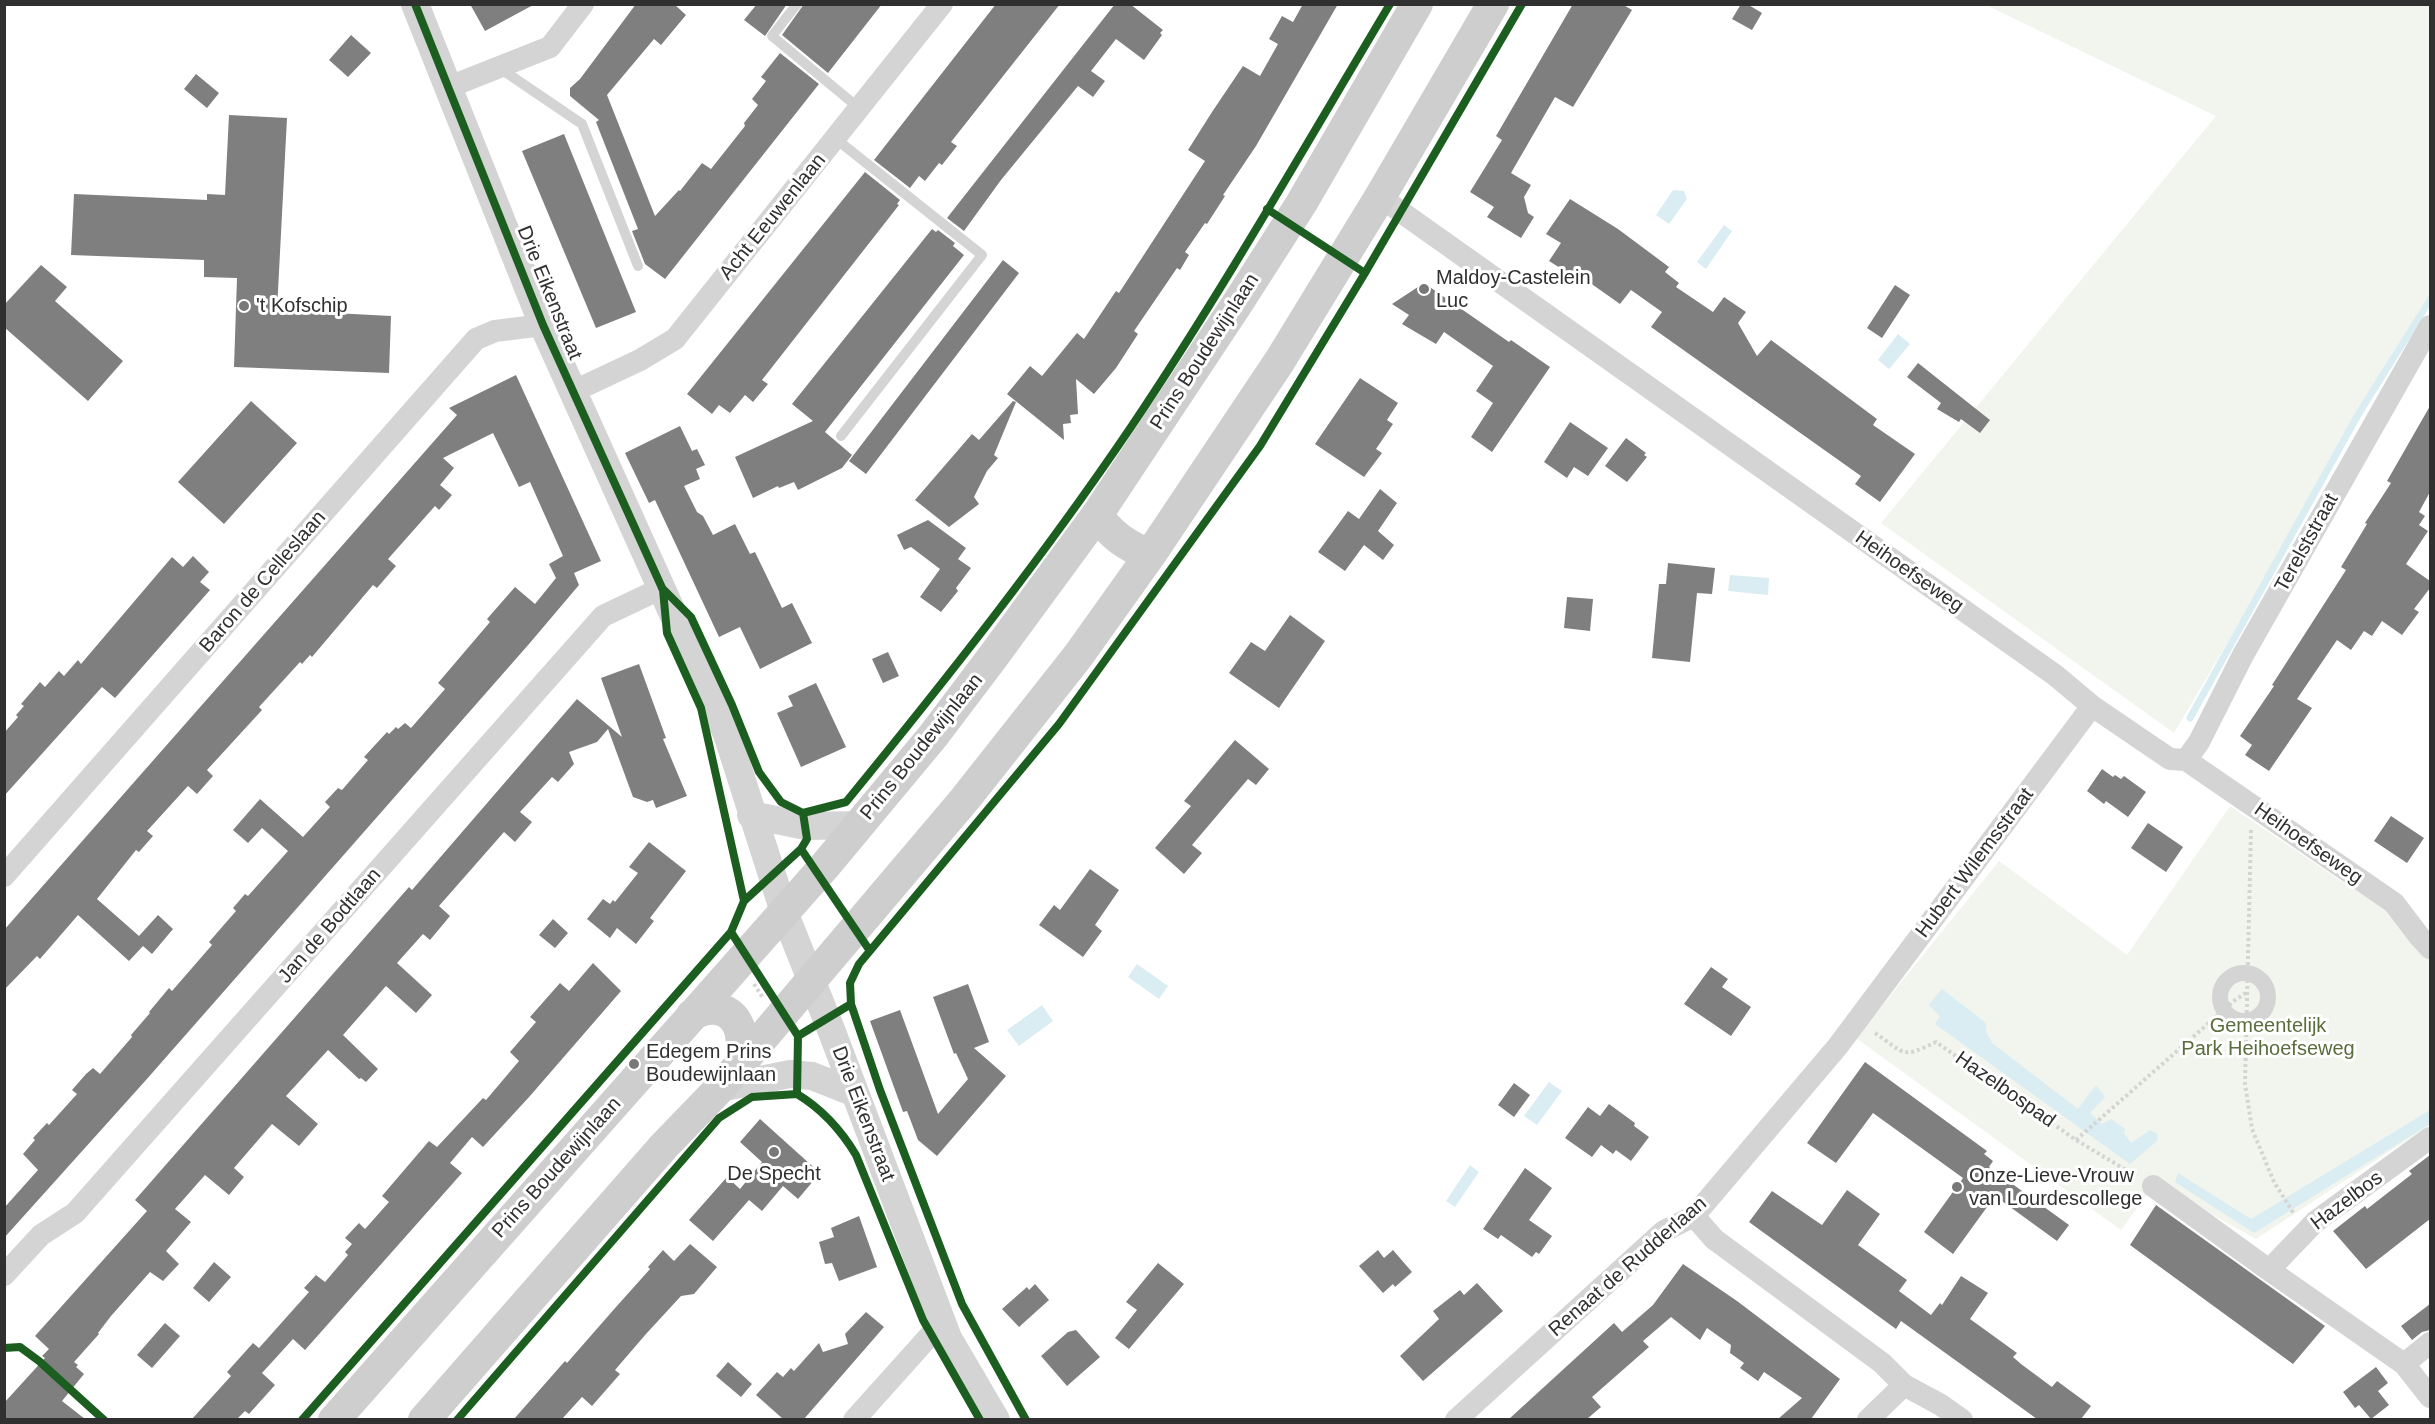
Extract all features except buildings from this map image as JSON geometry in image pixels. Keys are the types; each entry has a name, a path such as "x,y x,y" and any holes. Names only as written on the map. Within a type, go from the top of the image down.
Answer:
{"main road":[{"name":"Prins Boudewijnlaan","path":"334,1419 784,912 859,825 992,658 1097,515 1301,204 1418,4"},
{"path":"424,1419 664,1146 720,1088 810,979 965,799 1078,656 1150,555 1279,362 1380,197 1493,4"},
{"path":"1097,515 1119,540 1150,555"},
{"path":"692,1015 703,1008 717,1008 729,1014 738,1025 743,1060"}],"street":[{"name":"Drie Eikenstraat","path":"415,4 543,325 727,734 751,815 784,912 942,1322 961,1363 996,1419"},
{"path":"449,87 550,47 583,4"},
{"name":"Acht Eeuwenlaan","path":"572,392 640,360 675,339 942,4"},
{"name":"Heihoefseweg","path":"1380,197 2055,675 2092,706 2170,759 2186,760 2394,903 2430,948"},
{"name":"Baron de Celleslaan","path":"4,876 476,339 495,331 543,325"},
{"name":"Terelststraat","path":"2186,760 2199,742 2243,655 2430,326"},
{"name":"Jan de Bodtlaan","path":"4,1275 40,1235 75,1213 603,616 662,588"},
{"name":"Hubert Wilemsstraat","path":"1857,1020 2092,706"},
{"path":"751,815 806,826 859,825"},
{"path":"2246,972 2259,978 2265,984 2268,1000 2261,1014 2248,1022 2231,1018 2224,1010 2219,998 2224,983 2237,974 2246,972"},
{"name":"Renaat de Rudderlaan","path":"1456,1419 1664,1231 1694,1216 1857,1020"},
{"path":"720,1088 790,1074 812,1076 855,1093"},
{"name":"Hazelbos","path":"2269,1270 2315,1222 2430,1138"},
{"path":"2153,1186 2403,1364 2430,1397"},
{"path":"1694,1216 1714,1239 1882,1363 1904,1385 1962,1419"},
{"path":"854,1419 942,1322"},
{"path":"2403,1364 2430,1343"},
{"path":"1868,1419 1904,1385"}],"lane":[{"path":"797,4 772,36 860,109"},
{"path":"498,67 582,124 639,266"},
{"path":"836,139 982,255 841,436"}],"path":[{"path":"2251,828 2245,1084 2252,1129 2274,1182 2296,1218"},
{"path":"2076,1140 2246,993"}],"green space":[{"path":"1986,5 2430,5 2430,300 2174,733 1881,523 2216,116"},
{"name":"Gemeentelijk Park Heihoefseweg","path":"2230,806 2353,889 2389,909 2430,952 2430,1125 2256,1239 2155,1183 2121,1230 1856,1038 1999,861 2127,955"}],"shaded area":[{"path":"1673,190 1684,191 1687,199 1669,224 1656,215"},
{"path":"1724,225 1732,231 1706,269 1697,262"},
{"path":"1898,334 1910,344 1889,369 1878,360"},
{"path":"1730,575 1769,578 1768,595 1728,591"},
{"path":"1137,964 1168,986 1159,999 1128,977"},
{"path":"1942,989 1986,1023 1986,1031 1992,1043 2078,1109 2096,1085 2105,1097 2090,1113 2102,1124 2111,1119 2125,1129 2124,1133 2131,1143 2150,1130 2158,1134 2157,1141 2130,1164 1935,1024 1940,1016 1929,1005"},
{"path":"1042,1005 1053,1021 1019,1046 1007,1030"},
{"path":"1549,1082 1562,1091 1537,1125 1524,1116"},
{"path":"2430,1110 2430,1124 2254,1233 2175,1182 2178,1173 2251,1219"},
{"path":"1470,1165 1479,1172 1455,1207 1446,1201"}],"waterway":[{"path":"2190,718 2359,413 2430,300"}],"cycle path":[{"path":"415,4 543,325 663,590 667,633 701,708 744,901"},
{"path":"662,588 691,617 732,705 759,772 781,802 803,813 846,802 993,618 1131,427 1231,270 1390,4"},
{"path":"1026,1420 962,1304 880,1090 851,1004 850,983 859,964 1059,724 1260,446 1365,273 1522,4"},
{"path":"1267,209 1365,273"},
{"path":"302,1420 731,932 744,901 801,849 807,839 803,813"},
{"path":"801,849 870,951"},
{"path":"731,932 798,1036"},
{"path":"457,1420 719,1118 752,1097 797,1094 798,1036 851,1004"},
{"path":"797,1094 815,1106 830,1121 856,1155 923,1320 980,1420"},
{"path":"4,1348 20,1347 39,1361 104,1420"}],"place":[{"name":"Maldoy-Castelein Luc","path":"1424,289"},
{"name":"'t Kofschip","path":"244,306"},
{"name":"Edegem Prins Boudewijnlaan","path":"634,1064"},
{"name":"De Specht","path":"774,1152"},
{"name":"Onze-Lieve-Vrouw van Lourdescollege","path":"1957,1187"}]}
